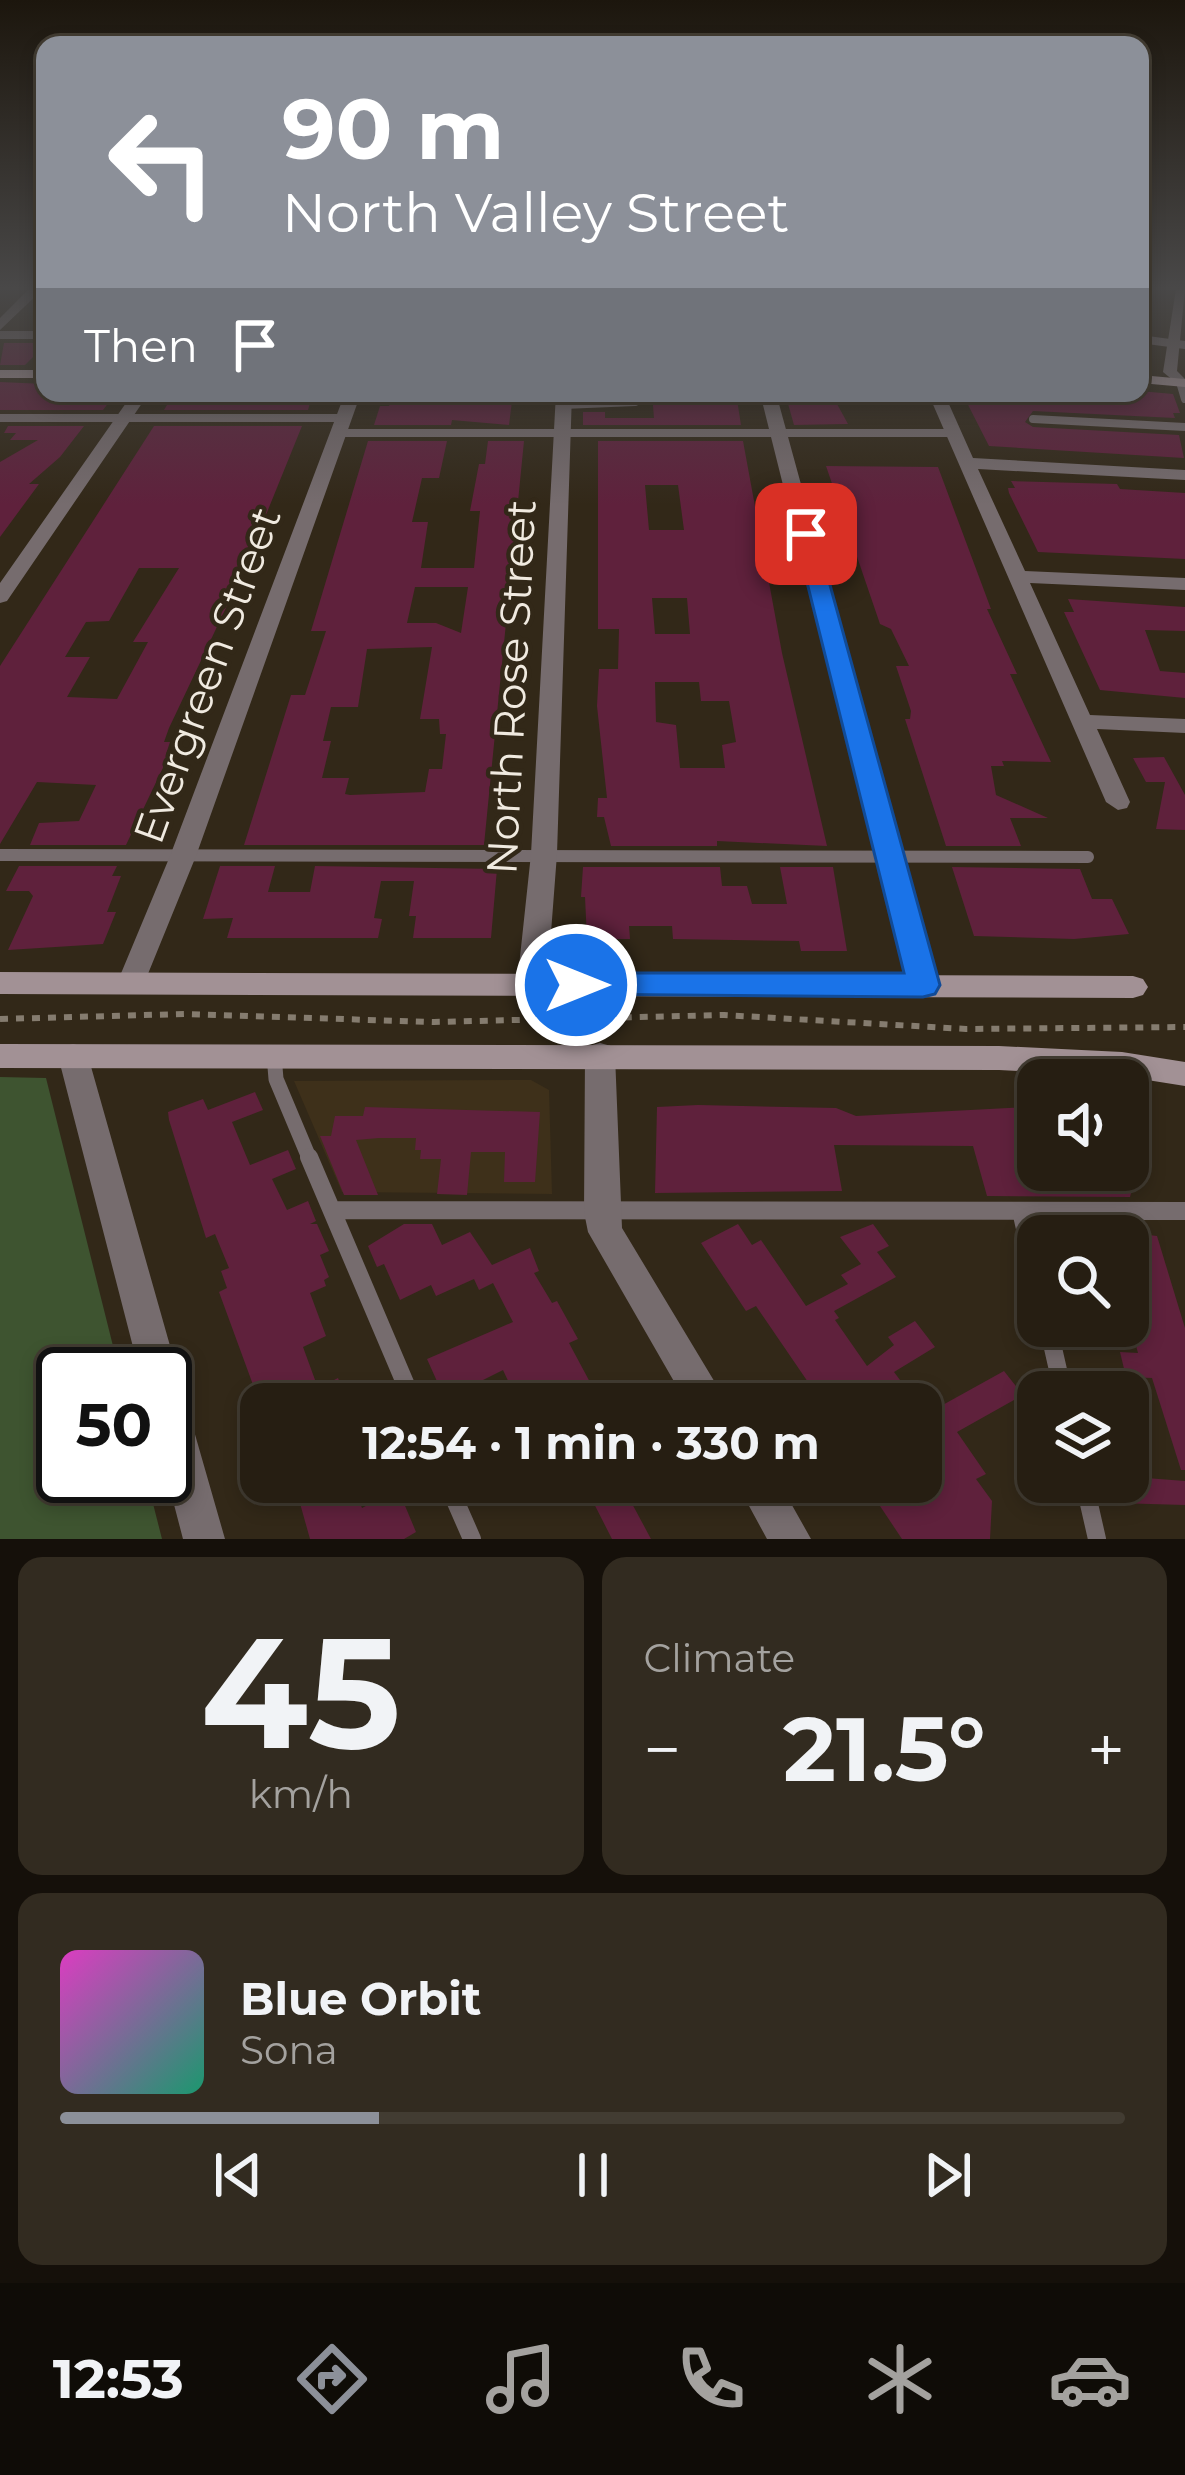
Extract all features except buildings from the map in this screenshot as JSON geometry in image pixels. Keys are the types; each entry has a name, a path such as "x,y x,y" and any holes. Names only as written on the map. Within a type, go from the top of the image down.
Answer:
{"main road":[{"path":"0,374 36,374"},
{"path":"1149,381 1183,388"},
{"path":"0,983 1133,987"},
{"path":"0,1056 1000,1058 1122,1064 1185,1074"}],"street":[{"path":"1174,361 1170,372 1183,388"},
{"path":"0,597 135,402"},
{"name":"Evergreen Street","path":"131,983 183,856 349,402"},
{"name":"North Rose Street","path":"532,985 544,854 564,402"},
{"path":"770,402 923,985"},
{"path":"940,402 1118,802"},
{"path":"967,463 1185,475"},
{"path":"1016,576 1185,584"},
{"path":"1080,721 1185,726"},
{"path":"600,1055 605,1232 696,1383"},
{"path":"73,1056 152,1347"},
{"path":"192,1495 204,1539"},
{"path":"769,1503 790,1539"}],"lane":[{"path":"592,402 635,402"},
{"path":"614,402 621,405"},
{"path":"0,418 562,432 954,433"},
{"path":"1033,418 1185,427"},
{"path":"0,855 1088,857"},
{"path":"274,1055 276,1079 405,1383"},
{"path":"332,1210 1185,1211"},
{"path":"1021,1211 1022,1215"},
{"path":"456,1503 472,1539"},
{"path":"1089,1503 1097,1539"}],"path":[{"path":"0,1019 184,1014 434,1022 724,1015 966,1029 1185,1027"}],"shaded area":[{"path":"531,1080 549,1090 552,1194 342,1192 294,1081"}],"green space":[{"path":"0,1077 46,1078 113,1347 36,1347 36,1503 153,1503 162,1539 0,1539"}],"route":[{"path":"576,985 923,985 806,534"}]}
